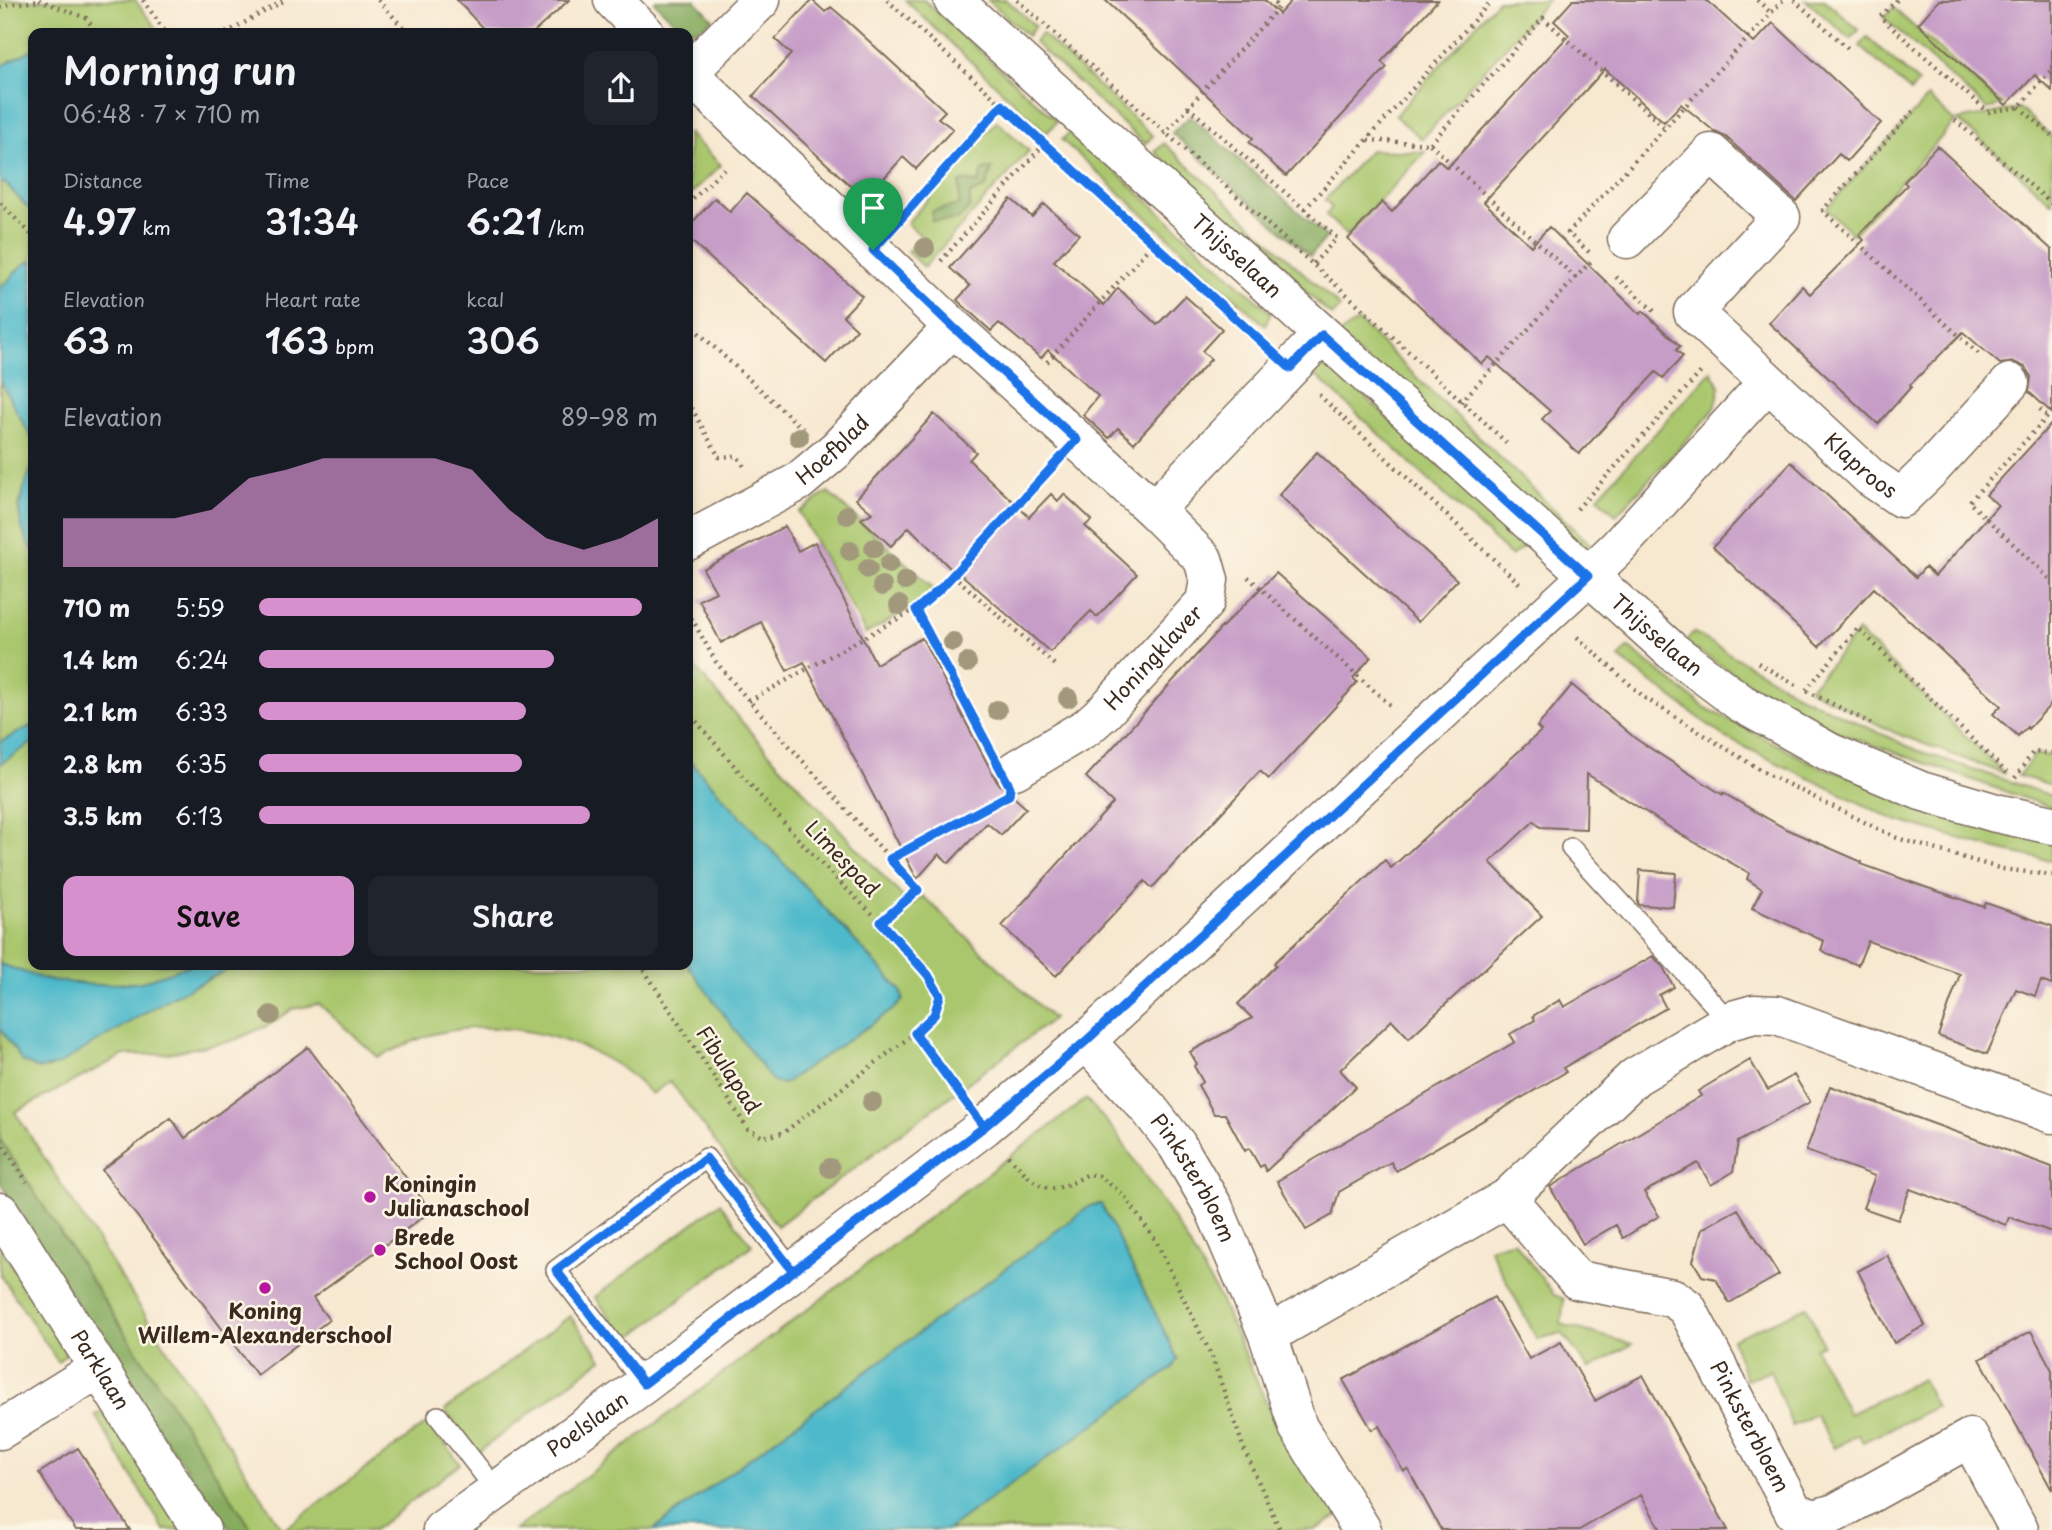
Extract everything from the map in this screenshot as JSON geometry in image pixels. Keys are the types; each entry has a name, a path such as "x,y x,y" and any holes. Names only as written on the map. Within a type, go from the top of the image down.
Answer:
{"street":[{"path":"693,68 761,0"},
{"name":"Thijsselaan","path":"953,0 1672,651 1741,703 1831,754 1921,791 1996,813 2052,825"},
{"path":"693,78 953,327 1154,510 1203,559"},
{"path":"1627,239 1711,153 1782,217"},
{"name":"Klaproos","path":"1782,217 1693,312 1870,477 1901,498 2010,383"},
{"name":"Hoefblad","path":"693,538 798,482 831,455 953,327"},
{"path":"1154,510 1322,335"},
{"path":"1588,576 1617,548 1767,383"},
{"name":"Honingklaver","path":"1009,772 1087,727 1105,711 1205,602 1209,580 1203,559"},
{"name":"Poelslaan","path":"442,1530 644,1384 984,1127 1086,1041 1588,576"},
{"path":"1268,1335 1507,1198 1635,1077 1729,1021 1755,1014 1777,1015 2052,1114"},
{"name":"Pinksterbloem","path":"1086,1041 1149,1109 1177,1145 1214,1208 1268,1335 1298,1427 1362,1530"},
{"name":"Pinksterbloem","path":"1507,1198 1577,1280 1673,1298 1687,1308 1794,1513 1815,1519 1835,1513 1970,1438 2020,1530"},
{"name":"Parklaan","path":"0,1212 201,1530"},
{"path":"0,1430 98,1369"}],"lane":[{"path":"1570,848 1729,1021"},
{"path":"644,1384 556,1270 706,1158 793,1271"},
{"path":"438,1416 496,1490"}],"path":[{"path":"143,0 163,28"},
{"path":"235,28 285,0"},
{"path":"378,0 403,28"},
{"path":"887,0 1290,368 1527,591"},
{"path":"1017,0 1313,264 1519,455"},
{"path":"1305,209 1492,0"},
{"path":"1757,0 1771,13"},
{"path":"1794,0 1850,51"},
{"path":"1897,0 1881,17 1988,112 2019,107 2052,69"},
{"path":"0,8 40,1 86,18 93,28"},
{"path":"1166,133 1279,7 1275,1"},
{"path":"1430,144 1543,18 1665,128"},
{"path":"873,250 1002,105"},
{"path":"1188,107 1337,238 1313,264"},
{"path":"2019,107 2052,135"},
{"path":"1782,217 1806,228 1916,108"},
{"path":"1955,120 2052,205"},
{"path":"693,199 757,137"},
{"path":"1368,140 1430,144 1576,278"},
{"path":"915,290 1044,144"},
{"path":"0,203 28,231"},
{"path":"1822,210 2010,383 2050,414 1969,502 2052,580"},
{"path":"1022,390 1153,243"},
{"path":"1461,402 1595,258"},
{"path":"693,328 831,455"},
{"path":"693,410 719,457 737,456 765,500"},
{"path":"749,701 928,602 1077,440"},
{"path":"1567,500 1617,548"},
{"path":"1203,559 1215,556 1228,559 1392,706"},
{"path":"953,575 1057,667"},
{"path":"890,859 1009,795 1010,787 1009,772 979,733 916,610"},
{"path":"693,621 716,662 918,890 881,922"},
{"path":"1806,690 1858,628 2014,780"},
{"path":"1751,659 1880,728"},
{"name":"Limespad","path":"693,718 818,861 881,922 928,975 940,996 934,1015 915,1033"},
{"path":"2014,780 2034,751 2052,753"},
{"path":"2002,776 2027,783"},
{"name":"Fibulapad","path":"644,970 748,1129 763,1137 783,1133 915,1033"},
{"path":"915,1033 1005,1153 1042,1187 1054,1190 1072,1184 1088,1174 1099,1176 1123,1194 1156,1241 1212,1357 1244,1449 1280,1530"}],"green space":[{"path":"0,0 135,0 156,28 28,28 28,52 0,67"},
{"path":"695,0 713,19 697,30 681,28 654,2"},
{"path":"905,0 924,0 1057,121 1047,133"},
{"path":"988,0 1007,0 1035,26 1027,36"},
{"path":"1498,0 1548,0 1422,139 1395,116"},
{"path":"1806,0 1825,0 1859,30 1850,39"},
{"path":"1893,8 2002,105 1987,109 1884,18"},
{"path":"1042,34 1153,136 1145,144 1034,42"},
{"path":"1867,37 1918,82 1911,92 1860,46"},
{"path":"1928,97 1955,122 1853,234 1826,209"},
{"path":"2019,108 2052,137 2052,203 1958,120"},
{"path":"1190,116 1327,237 1310,256 1172,133"},
{"path":"997,121 1029,151 924,267 907,252 921,236 907,223"},
{"path":"1071,131 1271,313 1265,325 1062,140"},
{"path":"693,138 721,165 693,192"},
{"path":"1164,143 1340,307 1332,316 1155,152"},
{"path":"1370,150 1425,152 1347,236 1326,215 1332,207 1325,200"},
{"path":"985,169 992,169 986,187 970,194 970,207 958,220 932,221 932,211 959,205 960,182 967,180 978,184"},
{"path":"0,182 5,183 28,208 28,263 0,287"},
{"path":"1358,321 1590,544 1579,555 1338,335"},
{"path":"1322,357 1526,545 1511,556 1313,373"},
{"path":"1711,371 1720,387 1710,415 1616,515 1598,497"},
{"path":"0,381 28,431 28,478 18,507 28,538 28,728 0,742"},
{"path":"828,492 935,590 922,602 866,634 799,512"},
{"path":"1693,632 1803,697 1916,750 2052,796 2052,808 1817,725 1685,643"},
{"path":"1858,632 2005,774 1895,733 1809,689"},
{"path":"1628,647 1704,707 1818,766 2052,839 2052,861 1996,849 1895,820 1726,738 1619,658"},
{"path":"693,663 775,760 911,906 923,896 1053,1019 777,1226 670,1081 652,1094 623,1069 602,1057 558,1039 510,1029 462,1029 438,1033 378,1057 319,1004 293,1009 269,1025 232,1041 163,1054 124,1055 15,1112 283,1530 252,1530 0,1139 0,1028 22,1061 48,1069 173,996 227,970 691,970 772,1080 783,1084 894,1009 903,1000 901,991 693,764"},
{"path":"28,745 28,970 176,970 148,980 107,986 69,984 32,976 0,964 0,764"},
{"path":"2035,754 2052,756 2052,785 2018,776"},
{"path":"1086,1099 1115,1131 1180,1229 1219,1297 1267,1404 1338,1516 1315,1530 947,1530 1171,1369 1101,1204 1090,1206 653,1530 515,1530"},
{"path":"0,1139 252,1530 231,1530 155,1426 0,1182"},
{"path":"720,1203 752,1245 627,1340 595,1297"},
{"path":"1514,1241 1554,1295 1564,1299 1561,1324 1632,1344 1589,1369 1562,1333 1537,1339 1489,1248"},
{"path":"0,1247 67,1353 58,1362 0,1274"},
{"path":"1807,1307 1823,1344 1815,1348 1849,1414 1922,1379 1936,1407 1863,1442 1858,1434 1834,1448 1815,1414 1792,1426 1770,1370 1746,1380 1732,1339"},
{"path":"570,1316 602,1359 477,1453 445,1410"},
{"path":"109,1409 182,1530 164,1530 95,1415"},
{"path":"429,1422 460,1464 374,1530 283,1530"}],"water":[{"path":"28,52 28,208 5,183 0,182 0,67"},
{"path":"28,263 28,431 0,381 0,287"},
{"path":"28,477 28,542 20,517"},
{"path":"28,728 28,745 0,764 0,742"},
{"path":"693,764 901,991 903,1000 894,1009 783,1084 772,1081 691,970"},
{"path":"0,964 47,980 95,985 141,982 176,970 227,970 173,996 58,1065 39,1069 22,1061 0,1028"},
{"path":"1101,1204 1178,1359 1171,1369 947,1530 653,1530 1090,1206"}],"building":[{"path":"457,0 569,0 538,28 482,28"},
{"path":"812,0 825,12 831,7 845,19 945,111 938,118 953,129 916,169 903,157 865,199 753,96 791,54 775,39"},
{"path":"1105,0 1264,0 1279,14 1292,0 1438,0 1381,62 1387,67 1286,176 1249,142 1253,138"},
{"path":"1573,0 1706,0 1754,43 1773,23 1881,123 1847,161 1839,154 1796,201 1726,137 1715,132 1681,104 1664,122 1605,69 1484,202 1531,246 1549,227 1640,314 1643,311 1680,346 1676,350 1683,356 1663,378 1656,372 1579,454 1542,419 1550,411 1489,357 1482,364 1348,239 1382,202 1392,212 1438,160 1447,168 1569,35 1554,21"},
{"path":"1939,0 2052,0 2052,91 2035,75 2006,105 1918,24"},
{"path":"1937,146 2052,250 2052,413 2029,392 2031,377 2025,367 2014,362 2000,364 1963,332 1910,385 1878,424 1769,323 1802,286 1810,294 1864,240 1859,235 1907,185 1904,182"},
{"path":"747,193 862,296 843,316 857,329 826,363 693,243 693,222 715,198 730,212"},
{"path":"1011,199 1032,217 1044,204 1079,234 1054,261 1104,305 1118,288 1157,325 1185,296 1222,329 1202,351 1211,359 1134,443 1118,428 1109,438 1083,415 1098,396 1048,350 1041,358 999,323 991,331 957,300 970,286 950,268"},
{"path":"934,414 976,452 969,460 1029,517 1051,494 1058,501 1064,494 1092,520 1085,526 1137,574 1097,617 1091,611 1050,652 954,568 952,570 909,527 891,546 861,519 872,513 856,499"},
{"path":"2052,423 2052,703 2018,736 1993,714 2001,706 1874,588 1819,647 1713,547 1791,462 1916,577 1925,567 1935,576 1998,505 1986,495"},
{"path":"1317,452 1457,580 1418,622 1279,495"},
{"path":"785,526 798,551 815,542 876,664 922,638 997,782 1026,808 1001,835 987,823 949,863 939,854 917,879 804,662 787,671 761,622 721,643 699,600 716,592 703,569"},
{"path":"1276,573 1371,657 1353,678 1357,682 1347,694 1269,779 1260,771 1152,888 1145,881 1056,976 1002,926 1113,803 1086,777 1220,629"},
{"path":"1572,685 1636,739 1723,795 1786,829 1862,862 1861,864 1984,907 1986,903 2052,926 2052,985 2041,981 2035,996 2016,989 1987,1054 1938,1036 1960,974 1868,941 1858,965 1821,951 1824,941 1752,908 1762,889 1747,879 1749,873 1680,834 1587,774 1586,829 1540,827 1534,821 1490,862 1542,916 1409,1038 1392,1020 1340,1070 1356,1087 1266,1171 1263,1165 1260,1167 1249,1148 1245,1151 1225,1114 1214,1114 1198,1085 1203,1082 1190,1052 1252,1018 1238,1004 1276,965 1274,963 1385,860 1391,868 1541,731 1537,727"},
{"path":"1640,870 1676,873 1673,907 1638,903"},
{"path":"1653,956 1663,967 1674,987 1659,995 1666,1008 1563,1068 1566,1072 1396,1171 1391,1162 1339,1192 1332,1215 1306,1230 1277,1181 1515,1042 1510,1034 1535,1020 1533,1016 1560,1000 1564,1007"},
{"path":"308,1047 431,1211 313,1298 329,1320 257,1375 102,1170 171,1118 185,1138"},
{"path":"1750,1060 1768,1090 1794,1075 1810,1102 1738,1142 1733,1172 1711,1185 1698,1163 1644,1192 1659,1216 1623,1238 1616,1225 1583,1244 1550,1187 1701,1096 1698,1091"},
{"path":"1830,1086 2052,1167 2052,1232 2009,1217 2006,1225 1910,1189 1898,1220 1863,1208 1875,1176 1806,1151"},
{"path":"1738,1209 1779,1275 1729,1303 1716,1279 1702,1276 1693,1261 1702,1229"},
{"path":"1887,1255 1925,1325 1894,1343 1858,1271"},
{"path":"1494,1297 1529,1359 1561,1342 1595,1401 1643,1375 1728,1530 1661,1530 1641,1495 1579,1530 1441,1530 1408,1469 1403,1471 1379,1426 1372,1430 1343,1380"},
{"path":"2031,1331 2052,1370 2052,1490 1980,1359"},
{"path":"78,1448 130,1530 76,1530 39,1473"}],"place":[{"name":"Koningin Julianaschool","path":"370,1197"},
{"name":"Brede School Oost","path":"380,1250"},
{"name":"Koning Willem-Alexanderschool","path":"265,1288"}],"route":[{"path":"873,250 1002,105 1290,368 1322,335 1588,576 1086,1041 984,1127 644,1384 556,1270 706,1158 793,1271 984,1127 965,1105 915,1033 934,1015 940,996 928,975 881,922 918,890 890,859 1009,795 1010,787 916,610 928,602 1077,440 873,250"}]}
